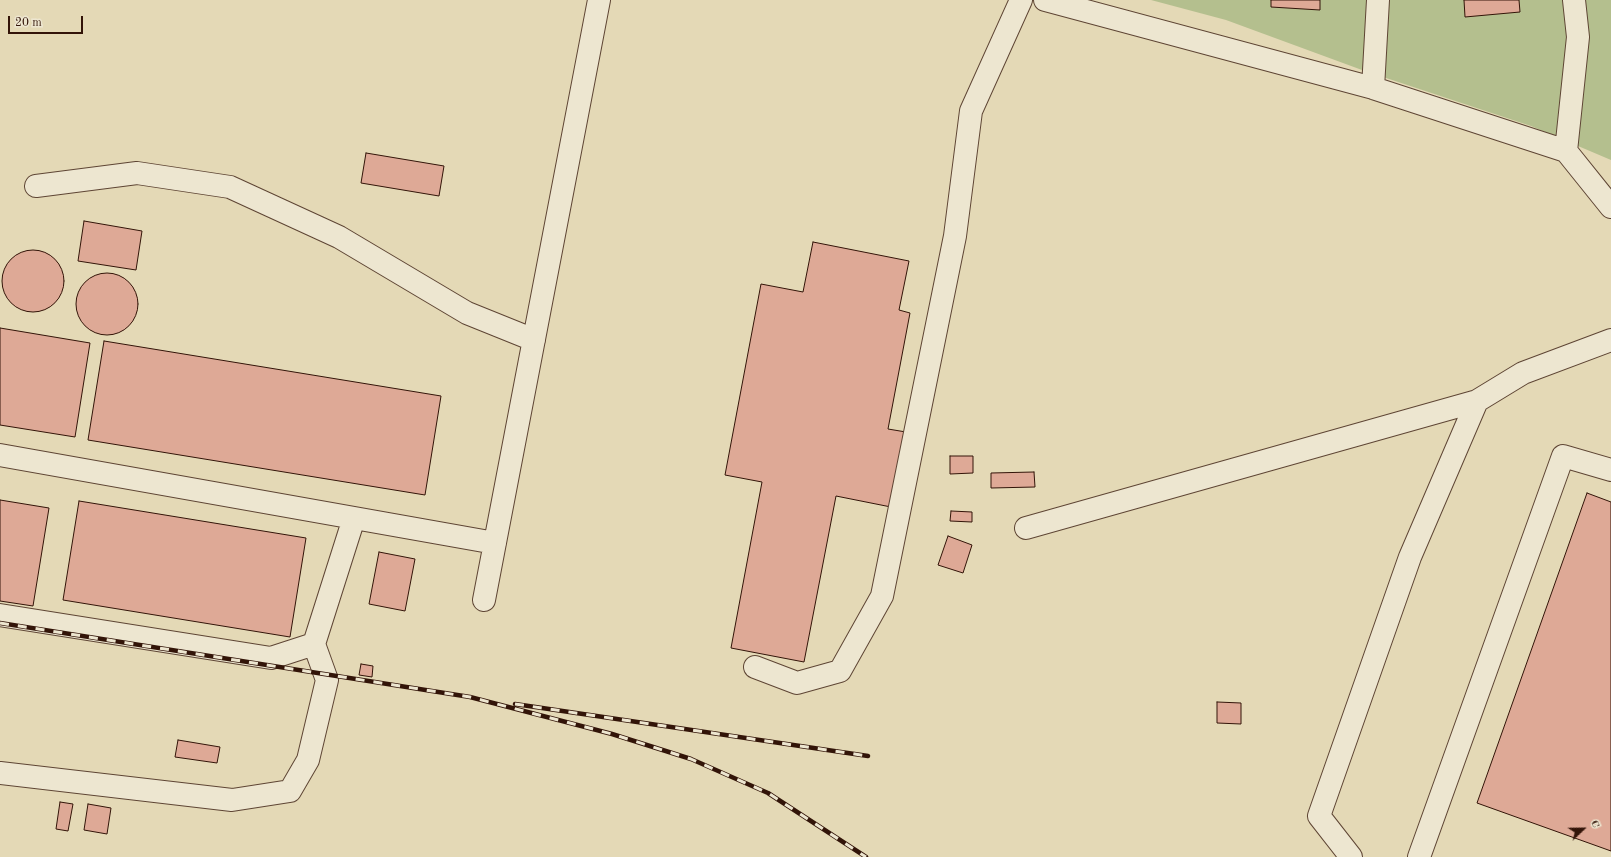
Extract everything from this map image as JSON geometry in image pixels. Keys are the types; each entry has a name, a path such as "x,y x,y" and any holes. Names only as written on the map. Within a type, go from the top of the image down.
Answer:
{"street":[{"path":"484,600 599,0"},
{"path":"755,667 797,683 840,671 882,596 955,236 971,111 1021,0"},
{"path":"1045,0 1373,88 1566,151 1611,207"},
{"path":"1373,88 1378,0"},
{"path":"1566,151 1578,37 1574,0"},
{"path":"36,186 137,173 230,187 339,237 467,313 534,340"},
{"path":"1026,528 1477,401 1523,373 1611,340"},
{"path":"1351,857 1320,816 1410,556 1477,401"},
{"path":"0,455 495,543"},
{"path":"1419,857 1563,456 1611,470"},
{"path":"0,773 232,800 290,791 308,760 326,680 314,644 354,518"},
{"path":"0,615 271,658 314,644"}],"green space":[{"path":"1151,0 1611,0 1611,160 1531,126 1362,70 1226,20"}],"building":[{"path":"1271,0 1320,0 1320,10 1271,7"},
{"path":"1464,0 1519,0 1520,12 1465,17"},
{"path":"366,153 444,166 439,196 361,183"},
{"path":"84,221 142,231 136,270 78,261"},
{"path":"813,242 909,261 899,310 910,313 888,429 906,432 891,507 836,496 804,662 731,648 762,482 725,475 761,284 803,292"},
{"path":"33,250 45,253 55,259 61,269 64,281 61,293 55,303 45,309 33,312 21,309 11,303 5,293 2,281 5,269 11,259 21,253"},
{"path":"107,273 119,276 129,282 135,292 138,304 135,316 129,326 119,332 107,335 95,332 85,326 79,316 76,304 79,292 85,282 95,276"},
{"path":"0,328 90,343 75,437 0,425"},
{"path":"104,341 441,396 425,495 88,440"},
{"path":"950,456 973,456 973,473 950,474"},
{"path":"1034,472 1035,487 991,488 991,473"},
{"path":"1587,493 1611,502 1611,851 1477,803"},
{"path":"0,500 49,508 33,606 0,601"},
{"path":"79,501 306,538 290,637 63,600"},
{"path":"951,511 972,512 972,522 950,521"},
{"path":"948,536 972,545 963,573 938,565"},
{"path":"379,552 415,559 405,611 369,604"},
{"path":"361,664 373,666 372,677 359,675"},
{"path":"1217,702 1241,703 1241,724 1217,723"},
{"path":"178,740 220,747 217,763 175,757"},
{"path":"60,802 73,804 68,831 56,829"},
{"path":"88,804 111,808 107,834 84,830"}],"railway":[{"path":"0,623 470,697 612,734 691,759 768,793 866,857"},
{"path":"515,704 868,756"}]}
